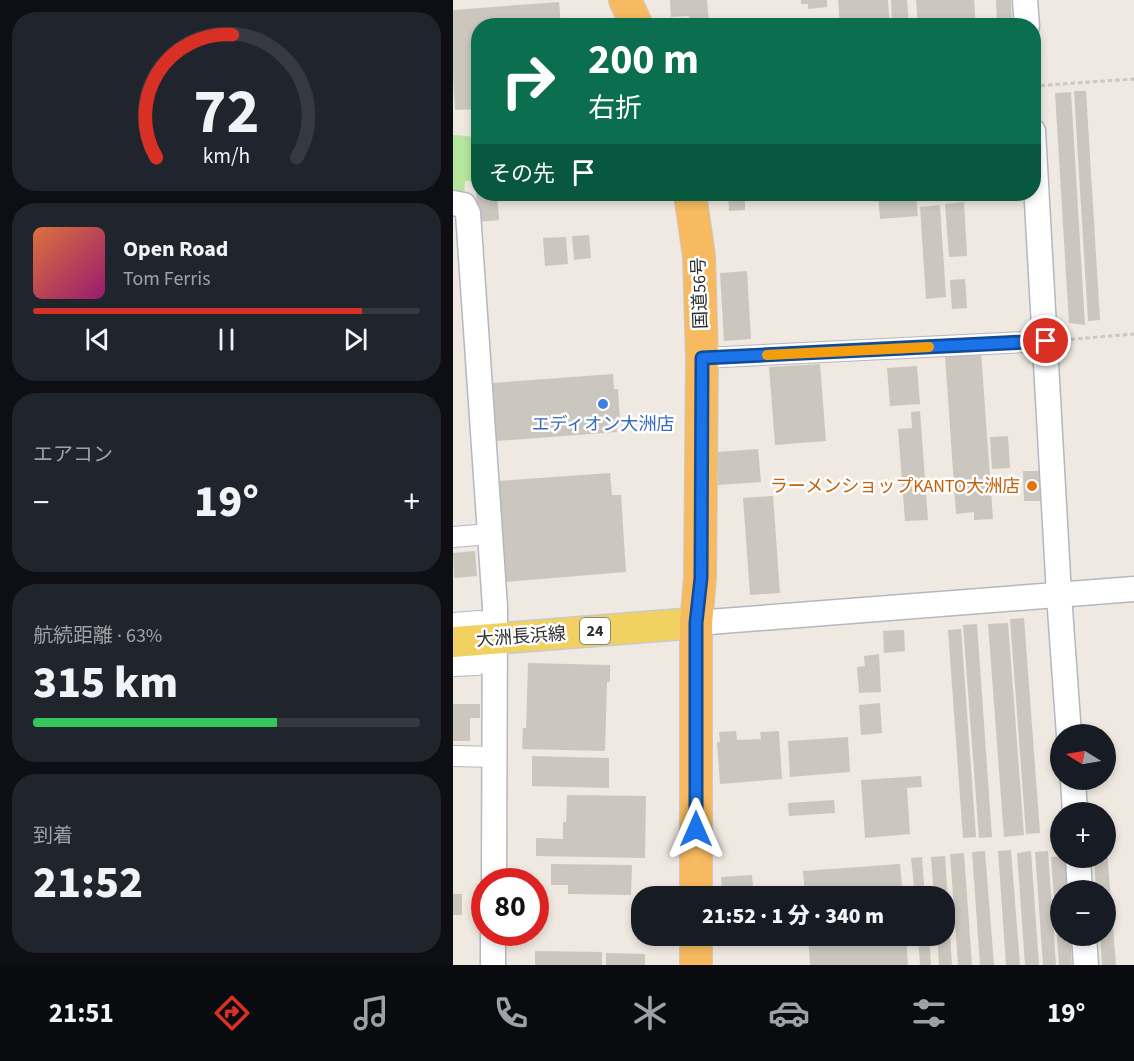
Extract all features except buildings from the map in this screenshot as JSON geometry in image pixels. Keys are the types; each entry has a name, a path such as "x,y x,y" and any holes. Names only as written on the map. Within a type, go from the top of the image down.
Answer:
{"highway":[{"path":"625,0 633,18"},
{"name":"国道56号","path":"691,201 699,256 702,358 701,578 696,623 696,886"},
{"path":"696,946 696,965"}],"main road":[{"name":"大洲長浜線","path":"453,642 696,623"}],"street":[{"path":"1025,0 1026,18"},
{"path":"1037,201 1068,724"},
{"path":"453,204 464,205 468,213 489,534 495,640 494,868"},
{"path":"702,358 1046,341"},
{"path":"453,537 489,534"},
{"path":"696,623 1134,589"},
{"path":"453,623 479,621 495,640"},
{"path":"453,666 477,665 495,640"},
{"path":"453,756 495,756"},
{"path":"493,946 493,965"},
{"path":"1084,946 1086,965"}],"path":[{"path":"1041,86 1134,80"},
{"path":"1046,341 1134,334"}],"green space":[{"path":"453,135 471,137 471,181 465,181 464,201 453,199"}],"slow traffic":[{"path":"767,355 929,347"}],"place":[{"name":"エディオン大洲店","path":"603,404"},
{"name":"ラーメンショップKANTO大洲店","path":"1032,486"}],"route":[{"path":"696,829 696,623 701,578 702,358 1046,341"}]}
